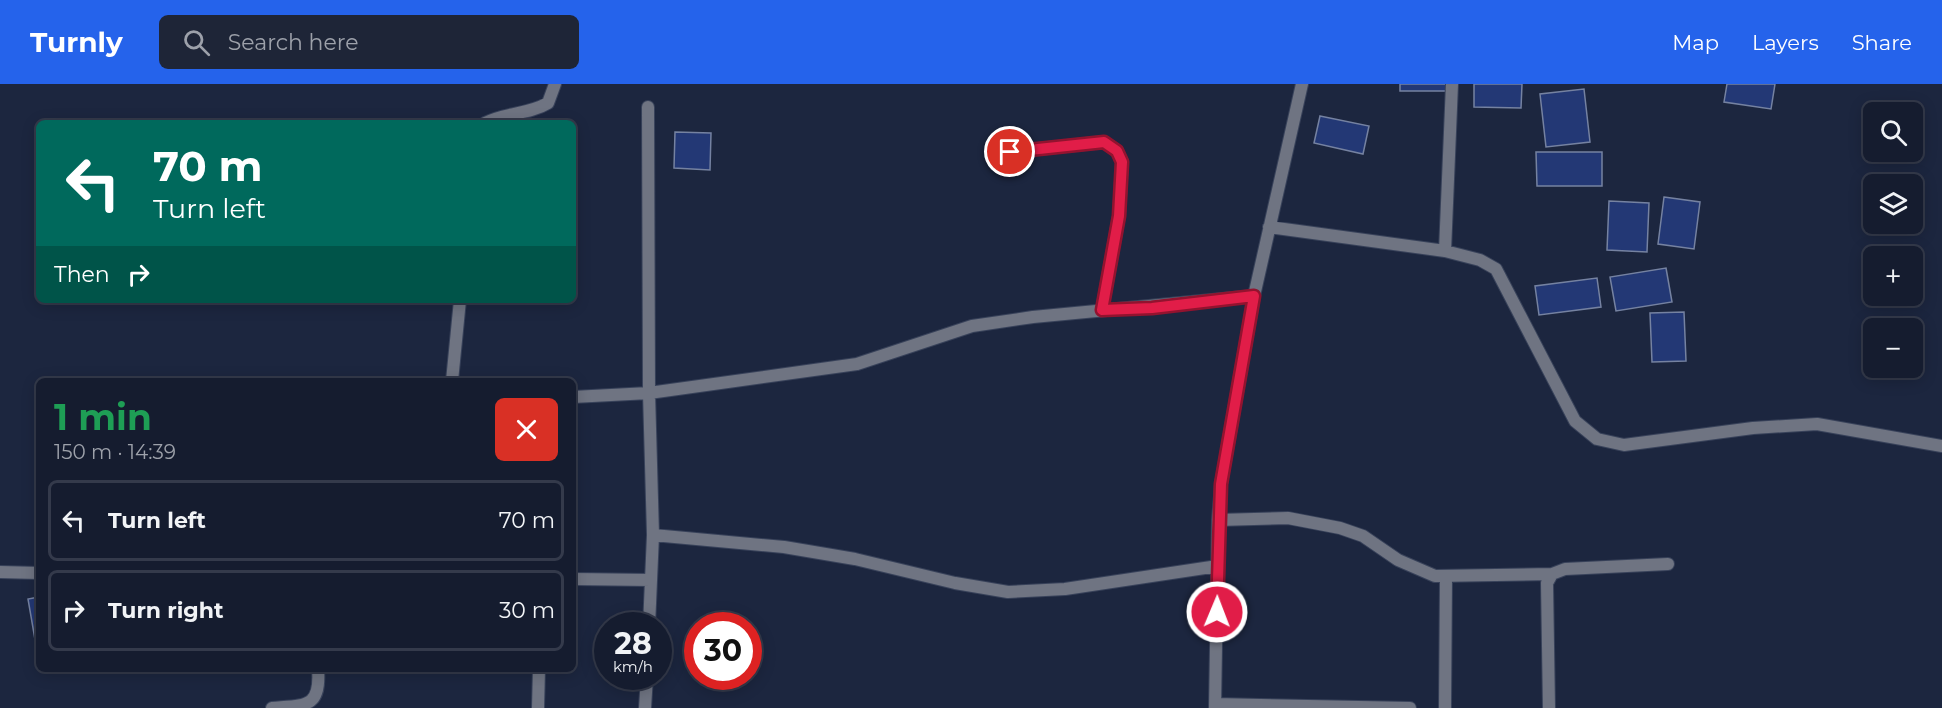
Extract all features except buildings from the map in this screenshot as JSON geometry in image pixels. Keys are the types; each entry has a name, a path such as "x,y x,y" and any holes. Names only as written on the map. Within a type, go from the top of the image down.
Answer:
{"street":[{"path":"491,120 501,115 533,112 548,103 555,84"},
{"path":"1302,84 1254,296 1221,484 1218,520 1215,706 1410,708"},
{"path":"1446,251 1452,84"},
{"path":"648,107 649,393 653,535 650,612"},
{"path":"1010,152 1104,142 1117,151 1122,162 1119,216 1102,310"},
{"path":"1269,227 1446,251 1480,260 1496,269 1575,421 1597,439 1624,445 1754,428 1817,424 1942,446"},
{"path":"576,397 649,393 857,364 972,326 1102,310 1152,308 1254,296"},
{"path":"452,378 460,303"},
{"path":"1218,520 1288,518 1340,528 1363,536 1398,560 1422,572 1446,576 1552,574 1565,568 1668,564"},
{"path":"653,535 784,547 855,559 955,583 1008,592 1065,590 1218,566"},
{"path":"0,572 36,573"},
{"path":"1549,708 1547,583 1552,574"},
{"path":"1445,708 1446,576"},
{"path":"576,579 651,580"},
{"path":"272,708 310,703 317,696 318,672"},
{"path":"538,708 539,672"},
{"path":"645,708 646,690"}],"route":[{"path":"1010,152 1104,142 1117,151 1122,162 1119,216 1102,310 1152,308 1254,296 1221,484 1218,520 1217,612"}]}
